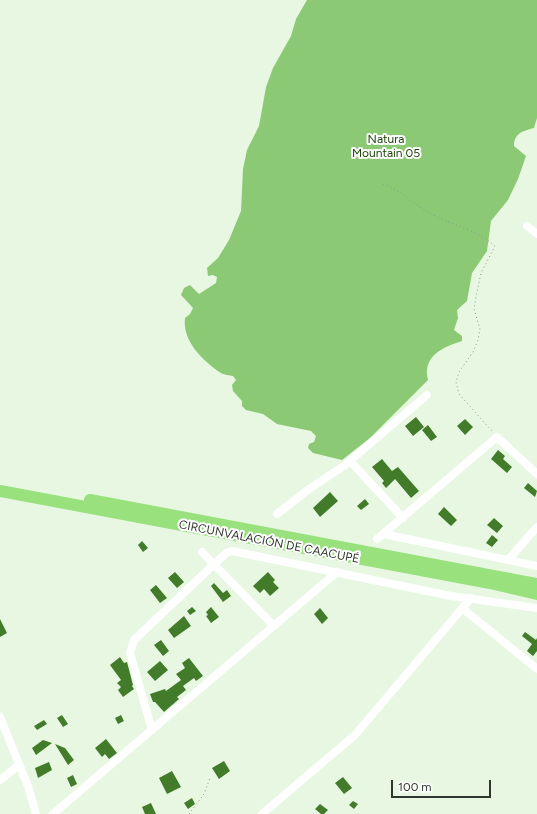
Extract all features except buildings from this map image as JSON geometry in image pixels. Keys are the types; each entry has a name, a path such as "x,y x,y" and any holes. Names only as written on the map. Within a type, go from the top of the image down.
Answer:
{"highway":[{"name":"CIRCUNVALACIÓN DE CAACUPÉ","path":"0,483 537,584"},
{"name":"CIRCUNVALACIÓN DE CAACUPÉ","path":"0,491 490,583 537,594"}],"street":[{"path":"527,226 537,234"},
{"path":"277,514 350,461 427,395"},
{"path":"537,474 497,437 381,536 537,566"},
{"path":"350,461 403,518"},
{"path":"508,560 537,527"},
{"path":"152,730 130,653 131,645 134,640 226,553 232,551 451,596 537,608"},
{"path":"202,552 274,626"},
{"path":"53,814 337,572"},
{"path":"262,814 355,736 471,598"},
{"path":"462,608 537,669"},
{"path":"0,717 32,799 36,814"},
{"path":"0,780 19,765"}],"path":[{"path":"383,184 395,188 428,212 485,237 495,246 482,273 476,297 474,309 480,329 478,340 474,352 459,372 456,382 459,394 497,437"},
{"path":"189,814 204,794 210,778"}],"green space":[{"name":"Natura Mountain 05","path":"307,0 537,0 537,118 534,128 517,135 514,142 514,146 526,156 518,179 508,200 491,221 487,251 472,273 467,301 457,310 458,318 454,330 462,336 462,341 448,346 436,354 428,365 428,380 370,438 342,460 313,453 308,448 309,444 314,442 316,436 311,431 277,424 263,414 246,410 242,406 242,401 233,391 232,385 236,380 233,376 222,374 207,363 190,342 185,326 185,318 190,314 193,308 181,295 184,288 190,285 199,294 216,283 217,277 213,275 208,276 207,268 218,258 229,240 241,211 243,169 247,150 259,126 266,87 273,68 291,36 296,19"}]}
